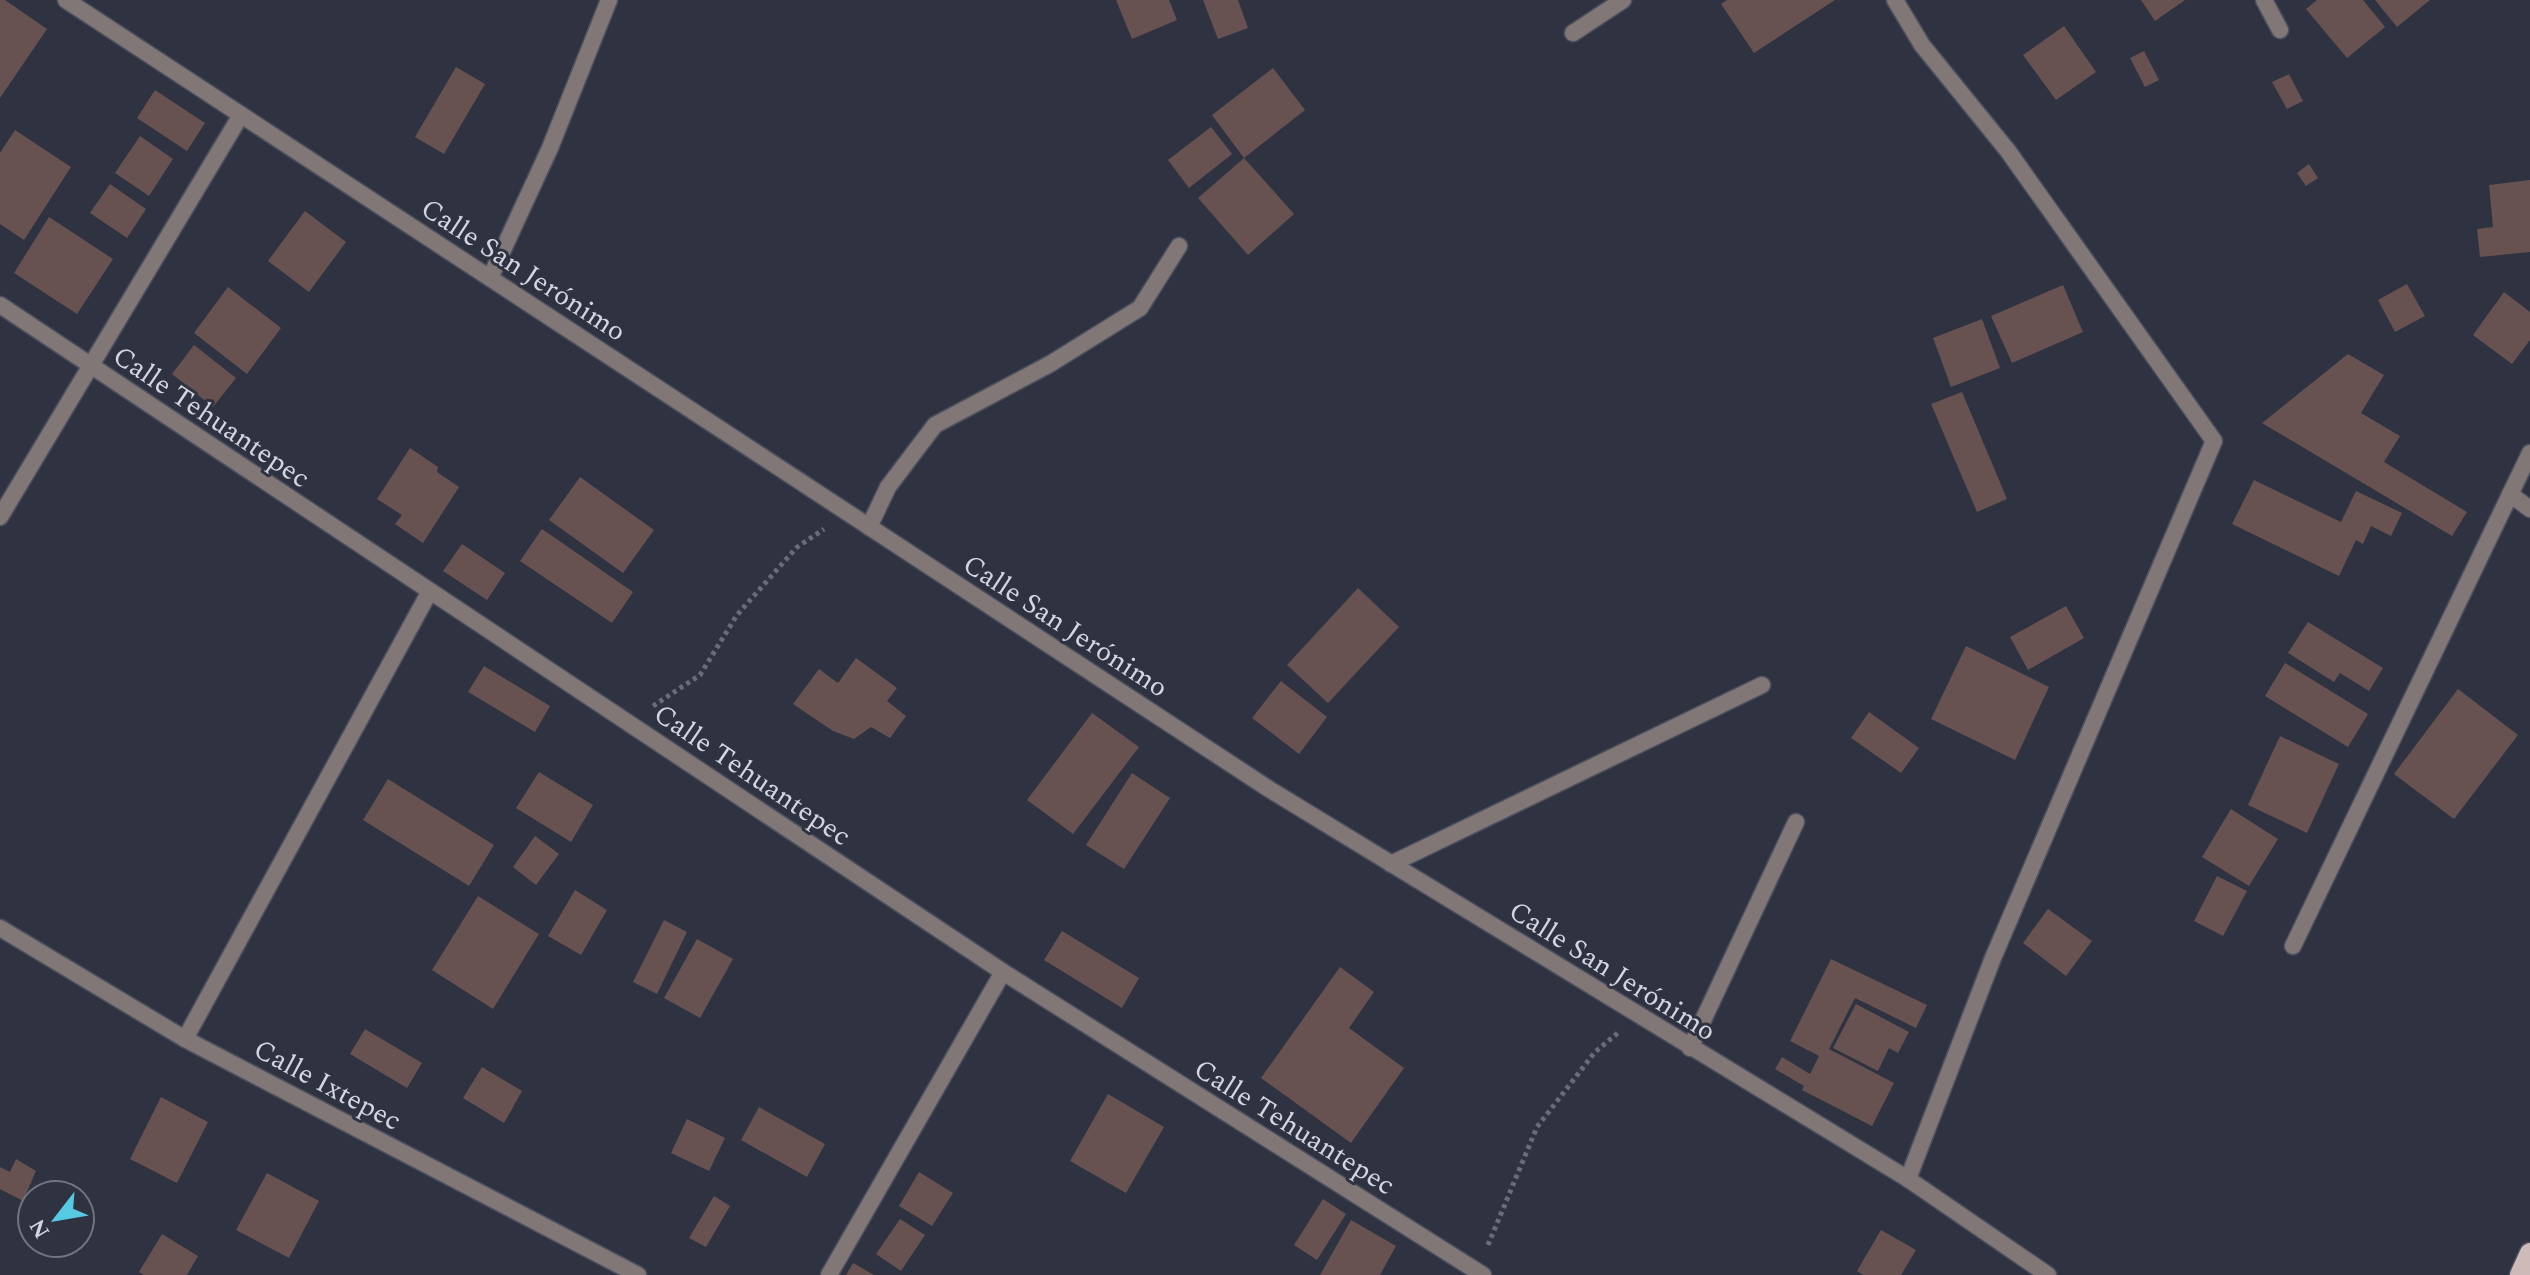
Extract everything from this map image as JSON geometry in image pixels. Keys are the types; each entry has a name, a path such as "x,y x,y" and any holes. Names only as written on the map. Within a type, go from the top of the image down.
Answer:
{"main road":[{"path":"2520,1275 2530,1253"}],"street":[{"name":"Calle San Jerónimo","path":"66,0 1269,789 1908,1179 2048,1275"},
{"path":"490,278 550,148 609,0"},
{"path":"1573,33 1623,0"},
{"path":"1895,0 1922,45 2008,151 2214,441 1993,958 1908,1179"},
{"path":"2264,0 2280,30"},
{"path":"0,517 241,115"},
{"path":"869,527 888,487 935,425 1050,364 1140,308 1179,246"},
{"name":"Calle Tehuantepec","path":"0,305 1003,972 1481,1274"},
{"path":"2293,946 2530,453"},
{"path":"2510,494 2530,509"},
{"path":"185,1039 430,591"},
{"path":"1391,864 1762,685"},
{"path":"1690,1048 1796,822"},
{"name":"Calle Ixtepec","path":"0,928 185,1039 638,1275"},
{"path":"829,1275 1003,972"}],"path":[{"path":"629,722 700,675 737,615 796,548 848,513"},
{"path":"1481,1274 1493,1228 1537,1127 1595,1052 1638,1015"}],"building":[{"path":"0,0 5,0 47,29 0,98"},
{"path":"1116,0 1169,0 1177,20 1132,39"},
{"path":"1203,0 1238,0 1248,28 1218,39"},
{"path":"1727,0 1835,0 1754,53 1721,4"},
{"path":"2141,0 2185,0 2155,21"},
{"path":"2317,0 2363,0 2385,27 2347,58 2306,9"},
{"path":"2375,0 2430,0 2397,27"},
{"path":"2064,26 2096,72 2056,100 2023,55"},
{"path":"2144,51 2159,80 2145,87 2130,58"},
{"path":"456,67 485,84 444,154 415,137"},
{"path":"1273,68 1305,110 1244,158 1212,115"},
{"path":"2289,74 2303,101 2287,109 2272,82"},
{"path":"155,90 205,123 187,151 137,118"},
{"path":"1211,127 1232,154 1189,188 1168,160"},
{"path":"15,130 71,167 24,240 0,224 0,153"},
{"path":"140,136 173,159 149,196 115,173"},
{"path":"1244,158 1294,214 1248,255 1198,198"},
{"path":"2309,164 2318,178 2306,186 2297,173"},
{"path":"2530,180 2530,252 2480,257 2477,229 2493,227 2489,185"},
{"path":"110,184 146,209 127,238 90,213"},
{"path":"305,211 346,242 309,292 268,261"},
{"path":"49,217 113,259 77,314 14,273"},
{"path":"2407,284 2425,316 2395,332 2378,300"},
{"path":"2063,285 2083,332 2012,363 1991,316"},
{"path":"228,287 281,328 247,374 194,333"},
{"path":"2504,292 2530,312 2530,340 2512,364 2473,335"},
{"path":"1982,319 2000,368 1951,387 1933,338"},
{"path":"194,345 236,378 213,407 172,374"},
{"path":"2348,354 2384,375 2361,413 2400,436 2384,462 2467,512 2452,536 2262,423"},
{"path":"1962,392 2007,499 1977,512 1931,404"},
{"path":"410,448 438,467 437,472 459,487 423,543 395,524 402,515 377,499"},
{"path":"580,477 654,530 623,573 549,520"},
{"path":"2254,480 2341,522 2356,491 2402,513 2391,536 2371,526 2363,544 2356,540 2339,576 2232,524"},
{"path":"542,529 633,592 612,623 520,561"},
{"path":"462,544 505,573 487,600 443,571"},
{"path":"1358,588 1399,627 1328,703 1287,665"},
{"path":"2066,606 2084,638 2028,670 2010,637"},
{"path":"2308,622 2383,668 2369,691 2340,673 2334,682 2288,653"},
{"path":"1966,646 2049,687 2015,760 1931,719"},
{"path":"856,658 897,688 887,701 906,716 890,738 871,727 854,739 833,731 793,704 819,669 838,683"},
{"path":"2285,663 2368,714 2348,747 2265,696"},
{"path":"484,666 550,706 535,732 468,692"},
{"path":"1281,681 1327,717 1299,754 1252,718"},
{"path":"2458,689 2518,735 2454,819 2394,774"},
{"path":"1869,712 1919,748 1901,773 1851,738"},
{"path":"1092,713 1139,747 1073,834 1027,800"},
{"path":"2280,736 2339,764 2307,833 2248,805"},
{"path":"539,772 593,805 571,842 516,808"},
{"path":"1132,773 1170,798 1124,869 1086,845"},
{"path":"388,779 494,845 469,886 363,820"},
{"path":"2231,809 2278,839 2249,886 2202,857"},
{"path":"535,836 559,854 536,885 513,867"},
{"path":"2217,876 2247,891 2223,936 2194,921"},
{"path":"575,890 607,910 581,955 548,936"},
{"path":"478,896 539,934 493,1009 432,970"},
{"path":"2048,909 2092,941 2066,976 2023,943"},
{"path":"664,920 687,932 657,994 633,982"},
{"path":"1062,931 1139,978 1122,1008 1044,960"},
{"path":"697,939 733,959 700,1018 664,998"},
{"path":"1831,959 1927,1005 1916,1028 1855,998 1829,1049 1894,1083 1872,1126 1802,1090 1804,1086 1775,1069 1782,1057 1810,1074 1819,1056 1790,1041"},
{"path":"1340,967 1374,992 1349,1028 1404,1068 1351,1143 1261,1078"},
{"path":"1856,1004 1909,1032 1898,1053 1889,1048 1878,1071 1833,1048"},
{"path":"365,1029 422,1063 407,1088 350,1054"},
{"path":"482,1067 522,1091 504,1123 463,1098"},
{"path":"1108,1094 1164,1127 1126,1193 1070,1161"},
{"path":"161,1097 208,1122 177,1183 130,1159"},
{"path":"759,1107 825,1144 807,1177 741,1140"},
{"path":"687,1119 725,1138 709,1171 671,1153"},
{"path":"16,1159 36,1171 33,1179 16,1179 16,1197 0,1189 0,1167 10,1172"},
{"path":"919,1172 953,1193 932,1226 899,1206"},
{"path":"267,1173 319,1201 289,1258 236,1230"},
{"path":"714,1196 730,1206 706,1247 689,1238"},
{"path":"1323,1199 1346,1214 1317,1260 1294,1245"},
{"path":"900,1219 925,1235 901,1271 876,1254"},
{"path":"1351,1220 1396,1246 1380,1275 1320,1275"},
{"path":"1881,1230 1916,1250 1901,1275 1863,1275 1857,1271"},
{"path":"162,1234 198,1256 187,1275 144,1275 139,1272"},
{"path":"853,1263 874,1275 846,1275"}]}
